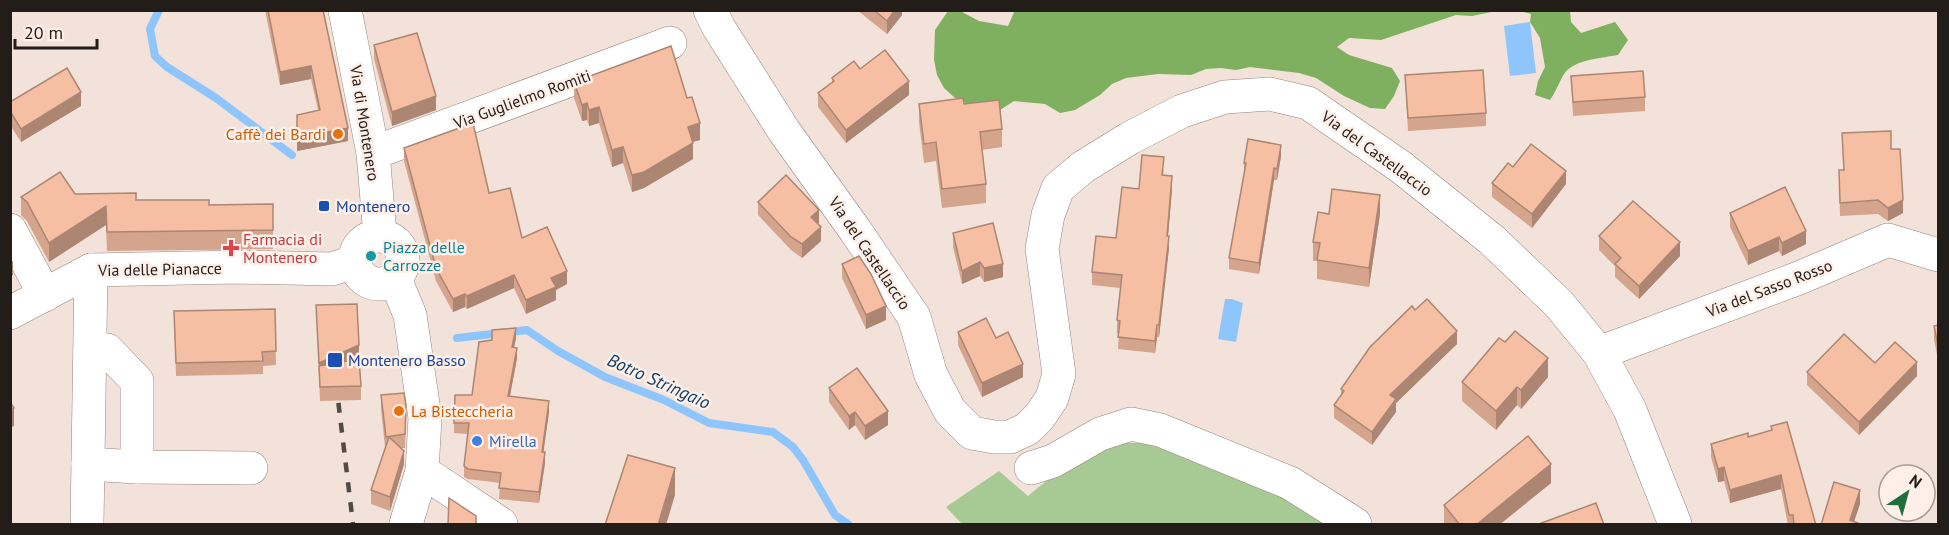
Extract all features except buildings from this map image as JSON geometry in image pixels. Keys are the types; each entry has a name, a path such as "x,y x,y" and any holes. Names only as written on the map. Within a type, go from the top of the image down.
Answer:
{"street":[{"name":"Via di Montenero","path":"345,10 373,153 380,235"},
{"name":"Via del Castellaccio","path":"710,10 784,131 914,317 931,375 950,411 972,433 994,437 1010,436 1027,429 1040,416 1052,398 1059,374 1042,249 1048,215 1058,188 1083,167 1130,138 1182,111 1225,97 1270,94 1308,103 1401,167 1492,240 1559,304 1599,353 1630,410 1675,525"},
{"name":"Via Guglielmo Romiti","path":"373,153 670,43"},
{"path":"10,230 45,295"},
{"path":"380,235 394,240 403,252 403,267 395,279 383,285 369,283 359,274 354,262 356,251 362,243 370,237 380,235"},
{"name":"Via del Sasso Rosso","path":"1599,353 1799,278 1888,240 1938,255"},
{"name":"Via delle Pianacce","path":"10,313 91,270 237,267 332,269 354,262"},
{"path":"87,525 91,270"},
{"path":"395,279 410,315 425,418 422,471 406,525"},
{"path":"90,350 107,350 137,381 137,467"},
{"path":"1010,436 1035,475 1053,461 1100,434 1131,424 1160,430 1290,483 1355,525"},
{"path":"88,464 251,468"},
{"path":"422,471 501,525"}],"green space":[{"path":"1015,10 1496,11 1472,16 1456,15 1381,40 1349,38 1337,47 1349,55 1392,68 1400,81 1385,109 1370,108 1344,96 1316,78 1299,73 1250,67 1236,70 1206,69 1191,75 1158,74 1126,78 1112,84 1100,95 1075,110 1060,113 1045,104 1014,101 1000,110 985,112 955,98 944,88 937,75 934,60 935,30 948,11 960,11 979,21 1008,26"},
{"path":"1520,11 1570,11 1571,22 1581,33 1615,22 1628,40 1618,55 1582,62 1569,69 1550,100 1535,95 1538,81 1545,67 1540,38 1530,22 1531,14"},
{"path":"1107,443 1155,443 1275,487 1332,524 962,524 946,507 999,471 1028,496 1057,472"}],"water":[{"path":"1530,22 1536,73 1510,76 1504,26"},
{"path":"1225,299 1243,303 1236,342 1218,339"}],"waterway":[{"path":"159,10 150,29 155,56 167,67 216,98 292,155"},
{"name":"Botro Stringaio","path":"457,338 527,330 558,351 605,377 664,400 709,423 773,432 793,447 835,515 848,524"}],"railway":[{"path":"336,383 353,524"}],"place":[{"name":"Caffè dei Bardi","path":"338,134"},
{"name":"Montenero","path":"324,206"},
{"name":"Farmacia di Montenero","path":"231,248"},
{"name":"Piazza delle Carrozze","path":"371,256"},
{"name":"Montenero Basso","path":"335,360"},
{"name":"La Bisteccheria","path":"399,411"},
{"name":"Mirella","path":"477,441"}]}
